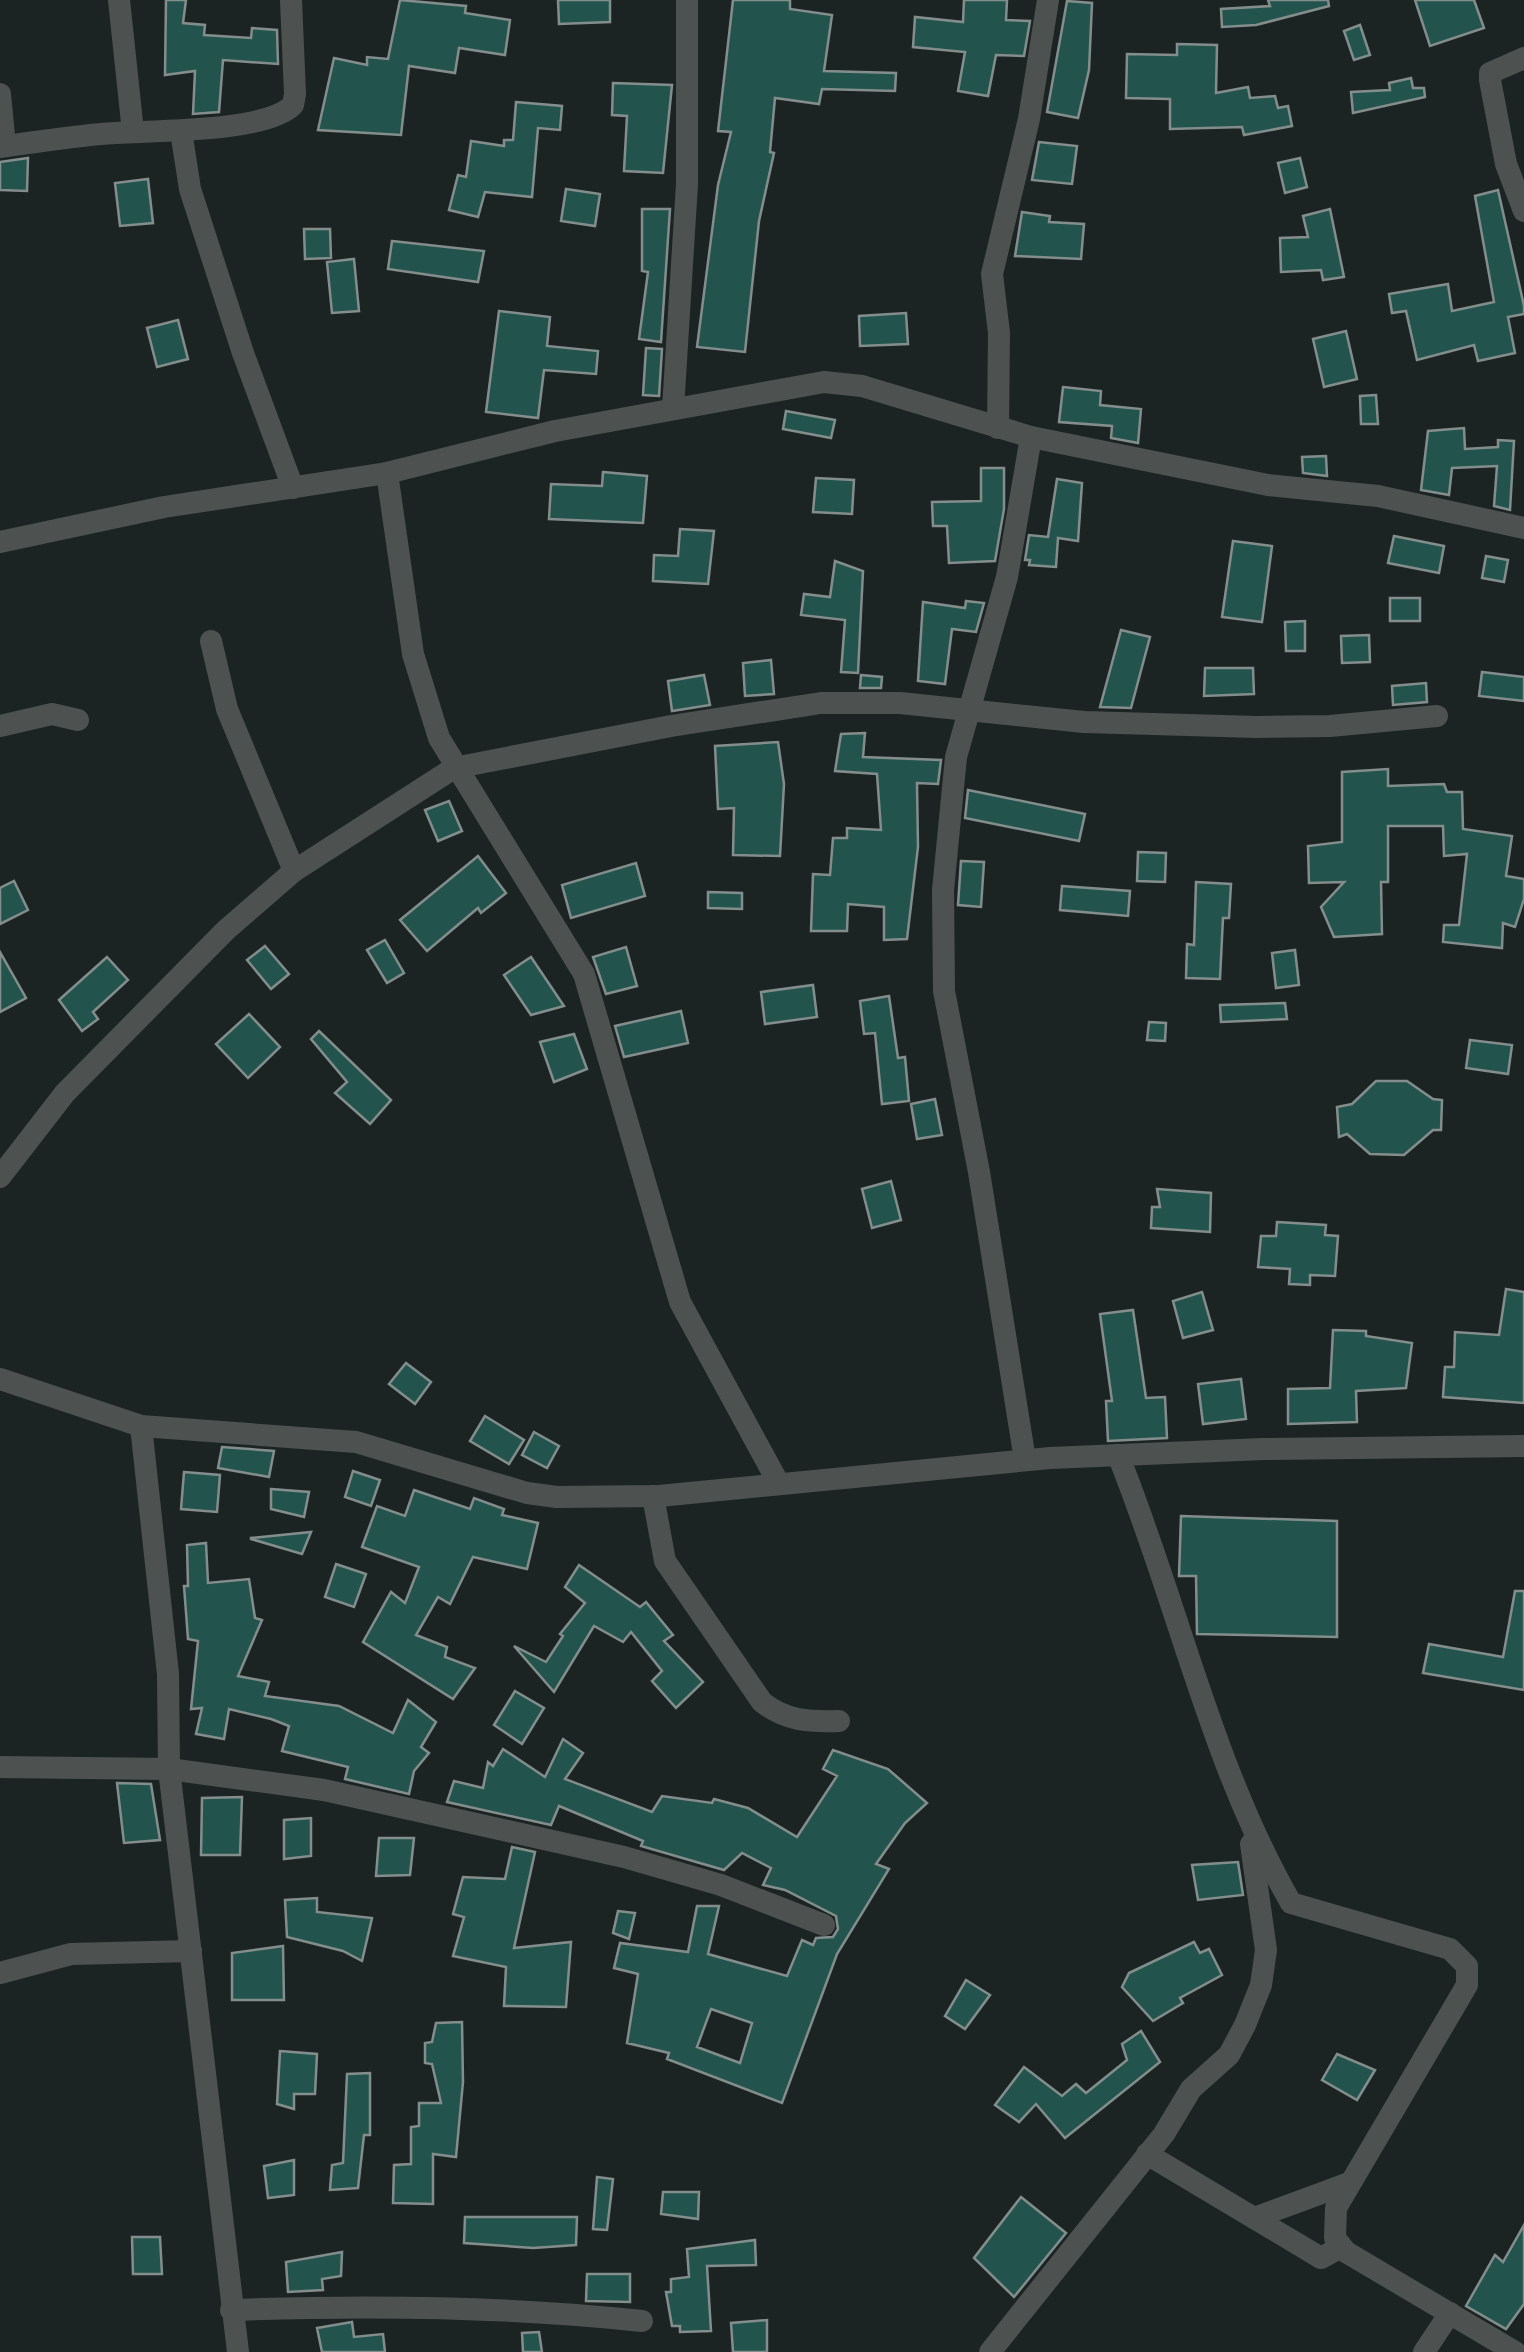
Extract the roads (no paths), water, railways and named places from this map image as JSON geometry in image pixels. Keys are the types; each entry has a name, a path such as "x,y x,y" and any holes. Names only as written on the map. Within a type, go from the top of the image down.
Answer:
{"street":[{"path":"119,0 133,132"},
{"path":"0,94 3,146 180,131 276,117 292,105 291,0"},
{"path":"673,409 687,184 687,0"},
{"path":"998,428 999,333 992,274 1029,119 1048,0"},
{"path":"1524,58 1490,72 1506,164 1524,211"},
{"path":"180,131 184,167 196,207 293,488"},
{"path":"0,542 164,507 387,473 555,431 824,382 862,386 1031,437 1268,485 1431,506 1524,528"},
{"path":"1024,1460 978,1172 944,991 948,834 956,757 1012,557 1031,437"},
{"path":"387,473 413,654 438,738 584,974 680,1302 779,1484"},
{"path":"212,642 227,709 294,871"},
{"path":"0,1177 66,1093 226,930 294,871 454,768 671,726 821,703 886,702 1084,722 1257,727 1330,726 1437,716"},
{"path":"0,726 52,714 78,720"},
{"path":"0,1380 142,1426 356,1442 527,1493 652,1496 1024,1460 1118,1455 1524,1446"},
{"path":"142,1426 168,1674 169,1769 238,2352"},
{"path":"1118,1455 1158,1555 1248,1822 1290,1903 1436,1944 1450,1949 1468,1966 1467,1985 1336,2208 1333,2227 1341,2247 1515,2352"},
{"path":"652,1496 665,1561 762,1702 779,1716 812,1722 839,1720"},
{"path":"0,1768 169,1769 324,1790 488,1824 721,1885 824,1925"},
{"path":"990,2352 1146,2154 1191,2089 1228,2055 1261,1985 1266,1950 1248,1822"},
{"path":"0,1973 71,1954 191,1952"},
{"path":"1146,2154 1321,2258 1341,2247"},
{"path":"1254,2218 1349,2183"},
{"path":"231,2310 377,2306 554,2312 642,2321"},
{"path":"1424,2352 1450,2314"}]}
